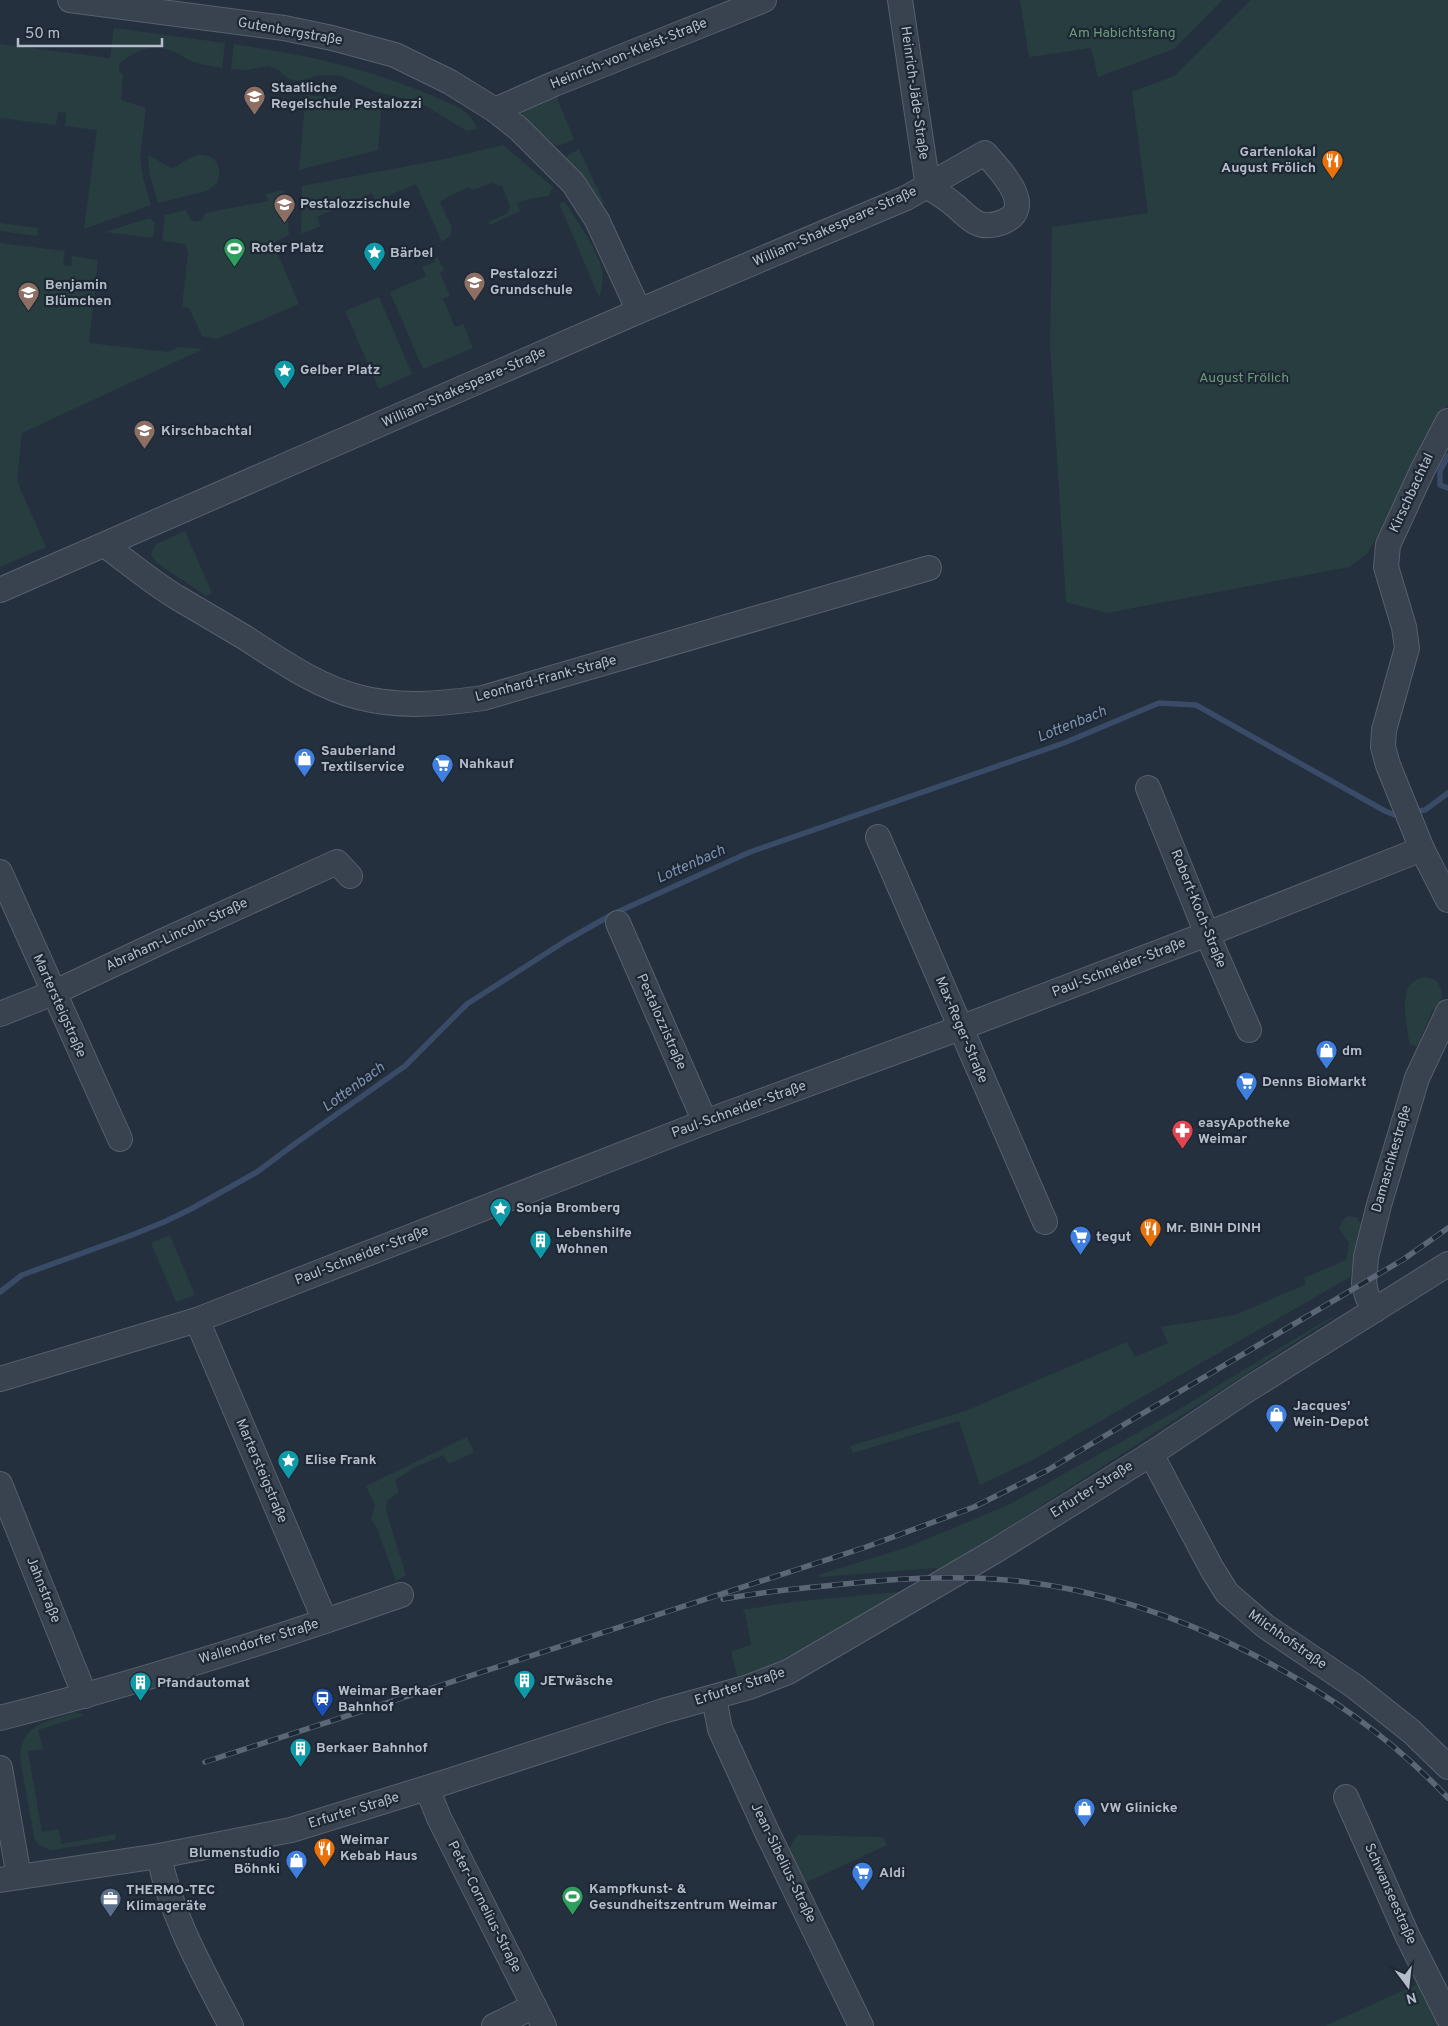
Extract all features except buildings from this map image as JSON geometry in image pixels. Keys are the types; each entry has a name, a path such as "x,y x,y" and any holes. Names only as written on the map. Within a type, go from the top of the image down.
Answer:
{"street":[{"name":"Gutenbergstraße","path":"70,0 284,28 332,38 395,55 450,82 496,110 519,128 573,183 597,220 639,311"},
{"name":"Heinrich-von-Kleist-Straße","path":"496,110 554,84 764,0"},
{"name":"Heinrich-Jäde-Straße","path":"900,0 928,187"},
{"name":"William-Shakespeare-Straße","path":"0,590 928,187"},
{"name":"Kirschbachtal","path":"1418,840 1385,756 1383,738 1407,648 1404,627 1386,567 1388,545 1422,471 1448,421"},
{"name":"Leonhard-Frank-Straße","path":"104,545 177,597 304,674 339,691 358,697 410,704 454,702 483,698 929,568"},
{"name":"Robert-Koch-Straße","path":"1148,788 1207,934 1249,1030"},
{"name":"Max-Reger-Straße","path":"878,837 1045,1222"},
{"path":"1418,840 1448,900"},
{"name":"Paul-Schneider-Straße","path":"0,1380 197,1320 705,1122 1207,934 1418,840"},
{"name":"Abraham-Lincoln-Straße","path":"0,1014 53,993 177,934 337,862 350,876"},
{"name":"Martersteigstraße","path":"0,872 120,1139"},
{"name":"Pestalozzistraße","path":"618,923 705,1122"},
{"name":"Damaschkestraße","path":"1375,1310 1367,1296 1364,1283 1366,1257 1374,1222 1402,1121 1417,1078 1448,1012"},
{"name":"Erfurter Straße","path":"9,1878 159,1856 291,1830 663,1711 714,1698 769,1680 810,1660 995,1551 1151,1454 1247,1390 1448,1264"},
{"name":"Martersteigstraße","path":"197,1320 325,1621"},
{"name":"Milchhofstraße","path":"1151,1454 1226,1593 1265,1626 1354,1686 1412,1732 1448,1767"},
{"name":"Jahnstraße","path":"0,1484 85,1696"},
{"name":"Wallendorfer Straße","path":"0,1718 85,1696 325,1621 400,1595"},
{"name":"Jean-Sibelius-Straße","path":"714,1698 720,1729 767,1832 861,2026"},
{"path":"0,1768 9,1878"},
{"name":"Peter-Cornelius-Straße","path":"427,1788 439,1818 539,2016"},
{"name":"Schwanseestraße","path":"1346,1797 1407,1935 1448,2017"},
{"path":"159,1856 164,1880 173,1905 199,1964 231,2026"},
{"path":"494,2026 539,2016"}],"green space":[{"name":"Am Habichtsfang","path":"1020,0 1222,0 1174,49 1098,77 1091,48 1029,57"},
{"name":"August Frölich","path":"1251,0 1448,0 1448,405 1436,422 1400,497 1367,554 1349,567 1107,613 1066,602 1050,346 1052,227 1148,213 1132,92 1174,76"},
{"path":"114,28 225,43 222,68 195,62 161,48 139,51 119,64 119,70 123,75 121,100 146,108 140,156 143,177 151,205 84,229 97,130 65,126 66,113 58,112 56,125 0,118 0,44 110,58"},
{"path":"234,44 335,63 383,77 459,108 470,117 477,129 467,131 419,102 376,92 342,76 320,75 298,81 289,79 277,69 268,66 247,70 231,69"},
{"path":"554,91 574,139 561,145 555,145 521,117 523,108"},
{"path":"306,95 382,102 378,150 299,170"},
{"path":"503,145 553,187 549,196 517,203 520,211 490,225 488,222 508,213 510,206 502,186 491,183 473,190 469,187 440,202 452,228 450,236 442,242 416,184 376,201 372,193 317,217 321,226 301,234 302,186 445,159"},
{"path":"579,149 604,203 601,205 566,158"},
{"path":"197,155 209,156 216,162 219,172 217,183 207,191 158,203 150,176 148,156 174,168"},
{"name":"Roter Platz","path":"283,190 286,198 289,235 273,243 299,304 217,339 202,336 189,308 182,307 188,252 185,244 162,241 165,215 186,210 191,220 196,222 203,219 205,213 268,201 266,194"},
{"path":"565,202 596,253 603,277 599,297 559,203"},
{"path":"150,218 155,223 153,238 105,232"},
{"path":"0,223 38,228 37,236 0,231"},
{"path":"0,243 65,251 63,265 71,266 72,256 98,260 89,343 168,352 179,347 203,349 22,433 17,481 46,547 0,567"},
{"path":"438,257 444,270 440,273 450,296 443,299 455,327 463,324 473,348 423,369 390,292 426,276 422,267 435,262 434,259"},
{"path":"379,297 412,374 379,389 345,311"},
{"path":"185,531 212,593 206,596 157,563 151,554 156,544"},
{"path":"1425,977 1436,980 1442,995 1437,1010 1433,1009 1420,1039 1424,1041 1420,1047 1411,1045 1409,1042 1405,1003 1406,994 1410,986 1416,980"},
{"path":"1348,1216 1357,1217 1363,1227 1350,1277 1033,1460 980,1485 959,1421 853,1453 850,1446 965,1411 1127,1342 1135,1357 1168,1343 1161,1327 1235,1315 1306,1284 1304,1278 1346,1260 1349,1243 1339,1228 1342,1221"},
{"path":"170,1235 195,1295 176,1302 151,1243"},
{"path":"1336,1316 942,1570 936,1568 819,1577 818,1575 908,1547 1008,1505 1173,1413 1326,1320"},
{"path":"467,1437 474,1452 449,1464 443,1455 414,1468 395,1480 399,1492 387,1501 386,1511 406,1575 396,1581 377,1528 371,1519 375,1505 366,1486"},
{"path":"908,1591 770,1669 738,1680 731,1651 751,1645 745,1613 742,1610 792,1602"},
{"path":"76,1712 77,1714 81,1713 82,1716 38,1730 43,1749 28,1751 42,1832 59,1829 61,1844 116,1834 115,1840 52,1850 39,1845 34,1837 20,1758 22,1746 25,1737 38,1725"},
{"path":"798,1835 883,1837 887,1845 803,1884 787,1851"},
{"path":"1420,1983 1439,2026 1325,2026"}],"waterway":[{"path":"1448,456 1440,471 1440,485 1448,488"},
{"name":"Lottenbach","path":"0,1292 22,1275 164,1222 257,1172 405,1066 467,1004 567,940 613,914 750,852 1064,743 1159,703 1196,705 1385,811 1395,815 1402,814"},
{"name":"Lottenbach","path":"1413,812 1425,810 1448,793"}],"railway":[{"path":"205,1762 866,1547 974,1507 1048,1470 1404,1259 1448,1228"},
{"path":"723,1599 873,1581 970,1578 1018,1581 1077,1591 1136,1606 1194,1627 1251,1654 1306,1684 1357,1719 1405,1757 1448,1798"}],"place":[{"name":"Staatliche Regelschule Pestalozzi","path":"255,115"},
{"name":"Gartenlokal August Frölich","path":"1332,179"},
{"name":"Pestalozzischule","path":"284,223"},
{"name":"Roter Platz","path":"235,267"},
{"name":"Bärbel","path":"374,272"},
{"name":"Pestalozzi Grundschule","path":"474,301"},
{"name":"Benjamin Blümchen","path":"29,312"},
{"name":"Gelber Platz","path":"284,389"},
{"name":"Kirschbachtal","path":"145,450"},
{"name":"Sauberland Textilservice","path":"305,778"},
{"name":"Nahkauf","path":"443,783"},
{"name":"dm","path":"1326,1070"},
{"name":"Denns BioMarkt","path":"1246,1101"},
{"name":"easyApotheke Weimar","path":"1182,1150"},
{"name":"Sonja Bromberg","path":"500,1227"},
{"name":"Mr. BINH DINH","path":"1150,1247"},
{"name":"tegut","path":"1080,1256"},
{"name":"Lebenshilfe Wohnen","path":"540,1260"},
{"name":"Jacques' Wein-Depot","path":"1277,1433"},
{"name":"Elise Frank","path":"289,1479"},
{"name":"JETwäsche","path":"524,1700"},
{"name":"Pfandautomat","path":"141,1702"},
{"name":"Weimar Berkaer Bahnhof","path":"322,1718"},
{"name":"Berkaer Bahnhof","path":"300,1767"},
{"name":"VW Glinicke","path":"1084,1827"},
{"name":"Weimar Kebab Haus","path":"324,1867"},
{"name":"Blumenstudio Böhnki","path":"296,1880"},
{"name":"Aldi","path":"863,1892"},
{"name":"Kampfkunst- & Gesundheitszentrum Weimar","path":"573,1916"},
{"name":"THERMO-TEC Klimageräte","path":"110,1917"}]}
